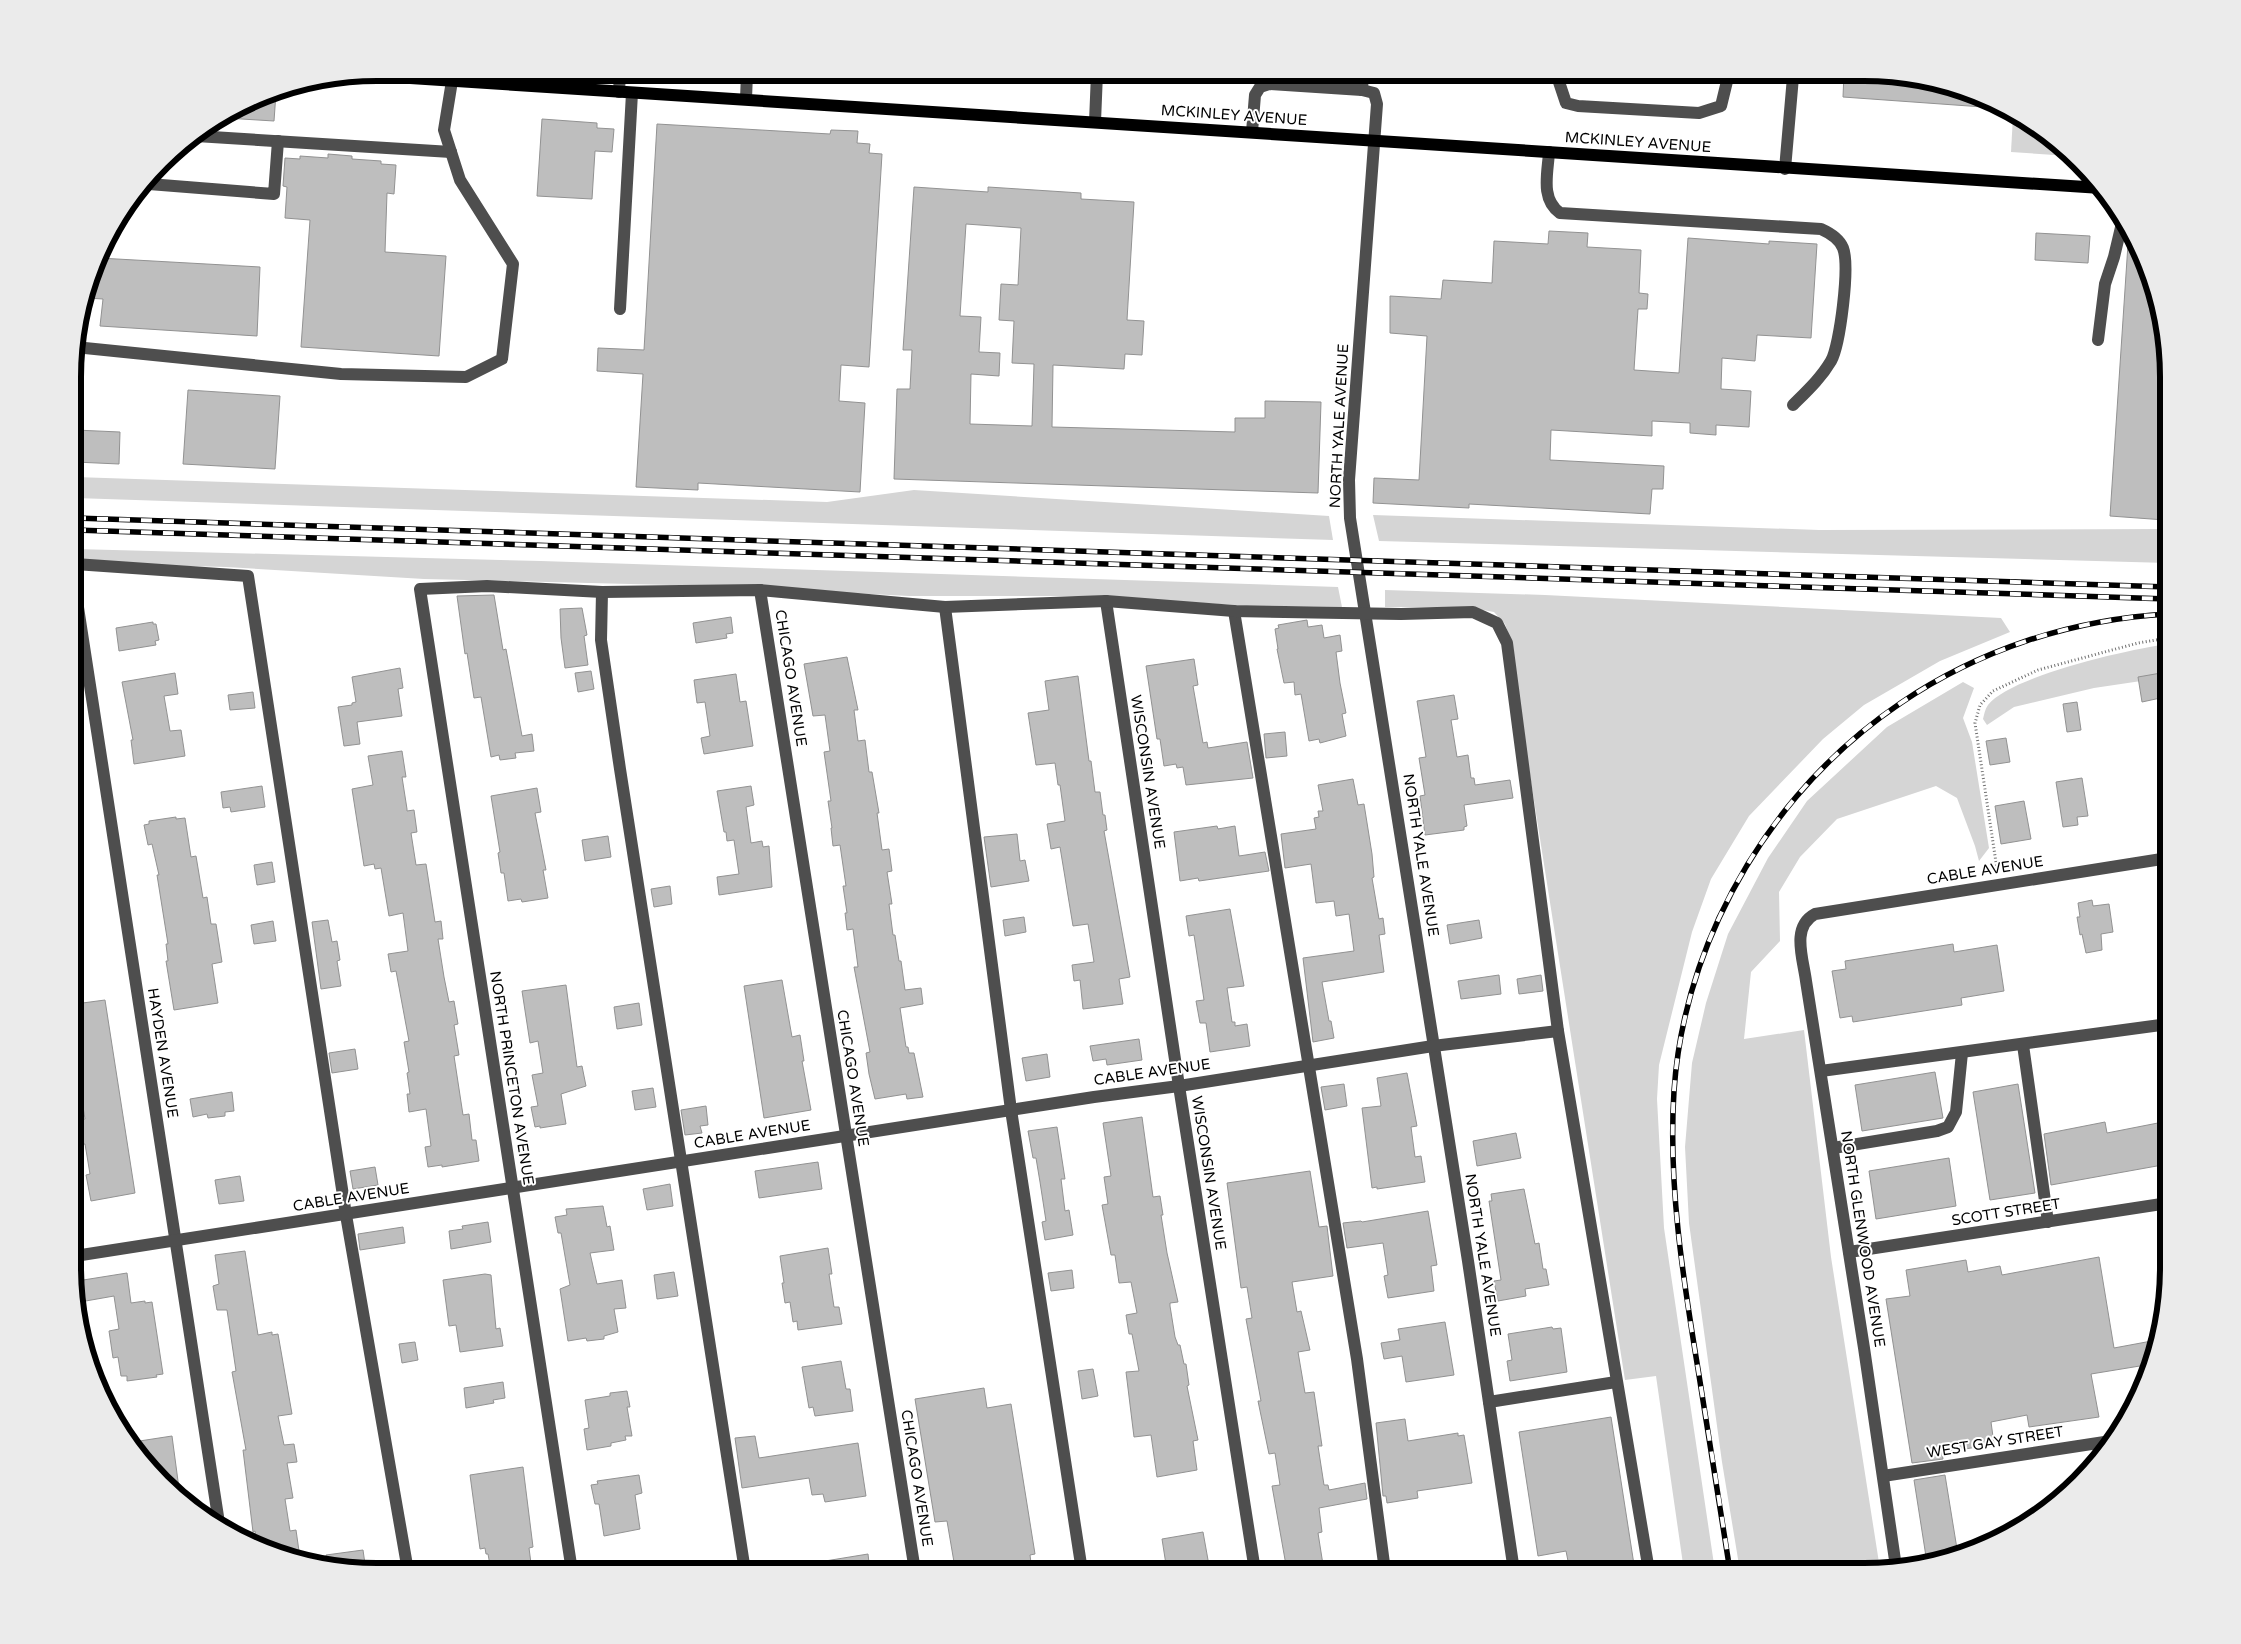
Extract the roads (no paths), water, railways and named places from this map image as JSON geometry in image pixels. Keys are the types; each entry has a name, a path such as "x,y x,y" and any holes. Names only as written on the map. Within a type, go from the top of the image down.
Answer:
{"main road":[{"name":"MCKINLEY AVENUE","path":"452,81 1374,140 1785,169 2091,187"}],"street":[{"path":"83,348 340,374 466,378 502,359 513,264 460,180 444,130 452,81"},
{"path":"618,92 619,81"},
{"path":"746,99 747,81"},
{"path":"1096,122 1097,81"},
{"path":"1252,132 1254,96 1260,86 1268,84 1362,90 1363,81"},
{"path":"1559,81 1566,103 1578,106 1699,113 1722,106 1727,81"},
{"path":"1785,169 1793,81"},
{"name":"NORTH YALE AVENUE","path":"1362,90 1374,93 1377,104 1349,480 1350,518 1391,770 1513,1563"},
{"path":"620,310 632,93"},
{"path":"205,137 451,152"},
{"path":"153,184 274,194 278,141"},
{"path":"1549,152 1547,194 1553,208 1560,213 1821,229 1832,234 1843,247 1846,263 1839,336 1832,360 1818,380 1794,405"},
{"path":"2098,340 2105,284 2120,230"},
{"path":"81,564 248,576 346,1214 407,1563"},
{"name":"NORTH PRINCETON AVENUE","path":"571,1563 420,589 486,586 602,592"},
{"path":"744,1563 680,1162 601,640 602,592 760,590 945,607 1106,601 1234,611 1401,614 1473,612 1496,623 1507,643 1558,1031 1648,1563"},
{"name":"CHICAGO AVENUE","path":"760,590 914,1563"},
{"name":"WISCONSIN AVENUE","path":"1106,601 1254,1563"},
{"path":"945,607 1011,1110 1081,1563"},
{"path":"1234,611 1357,1358 1384,1563"},
{"name":"HAYDEN AVENUE","path":"81,627 218,1516"},
{"name":"CABLE AVENUE","path":"1808,918 1815,914 2160,859"},
{"name":"NORTH GLENWOOD AVENUE","path":"1808,918 1802,925 1800,934 1895,1561"},
{"path":"1820,1071 2160,1025"},
{"name":"CABLE AVENUE","path":"81,1255 1011,1110 1434,1046 1558,1031"},
{"path":"2024,1045 2048,1222"},
{"path":"1832,1148 1938,1131 1948,1127 1956,1112 1962,1053"},
{"name":"SCOTT STREET","path":"1849,1252 2160,1204"},
{"path":"1489,1402 1616,1382"},
{"name":"WEST GAY STREET","path":"1883,1476 2102,1443"}],"railway":[{"path":"81,518 2160,587"},
{"path":"81,530 2160,599"},
{"path":"1729,1563 1682,1266 1673,1161 1674,1091 1683,1025 1702,960 1719,918 1754,854 1796,797 1846,746 1901,703 1961,668 2026,641 2096,623 2160,615"}]}
